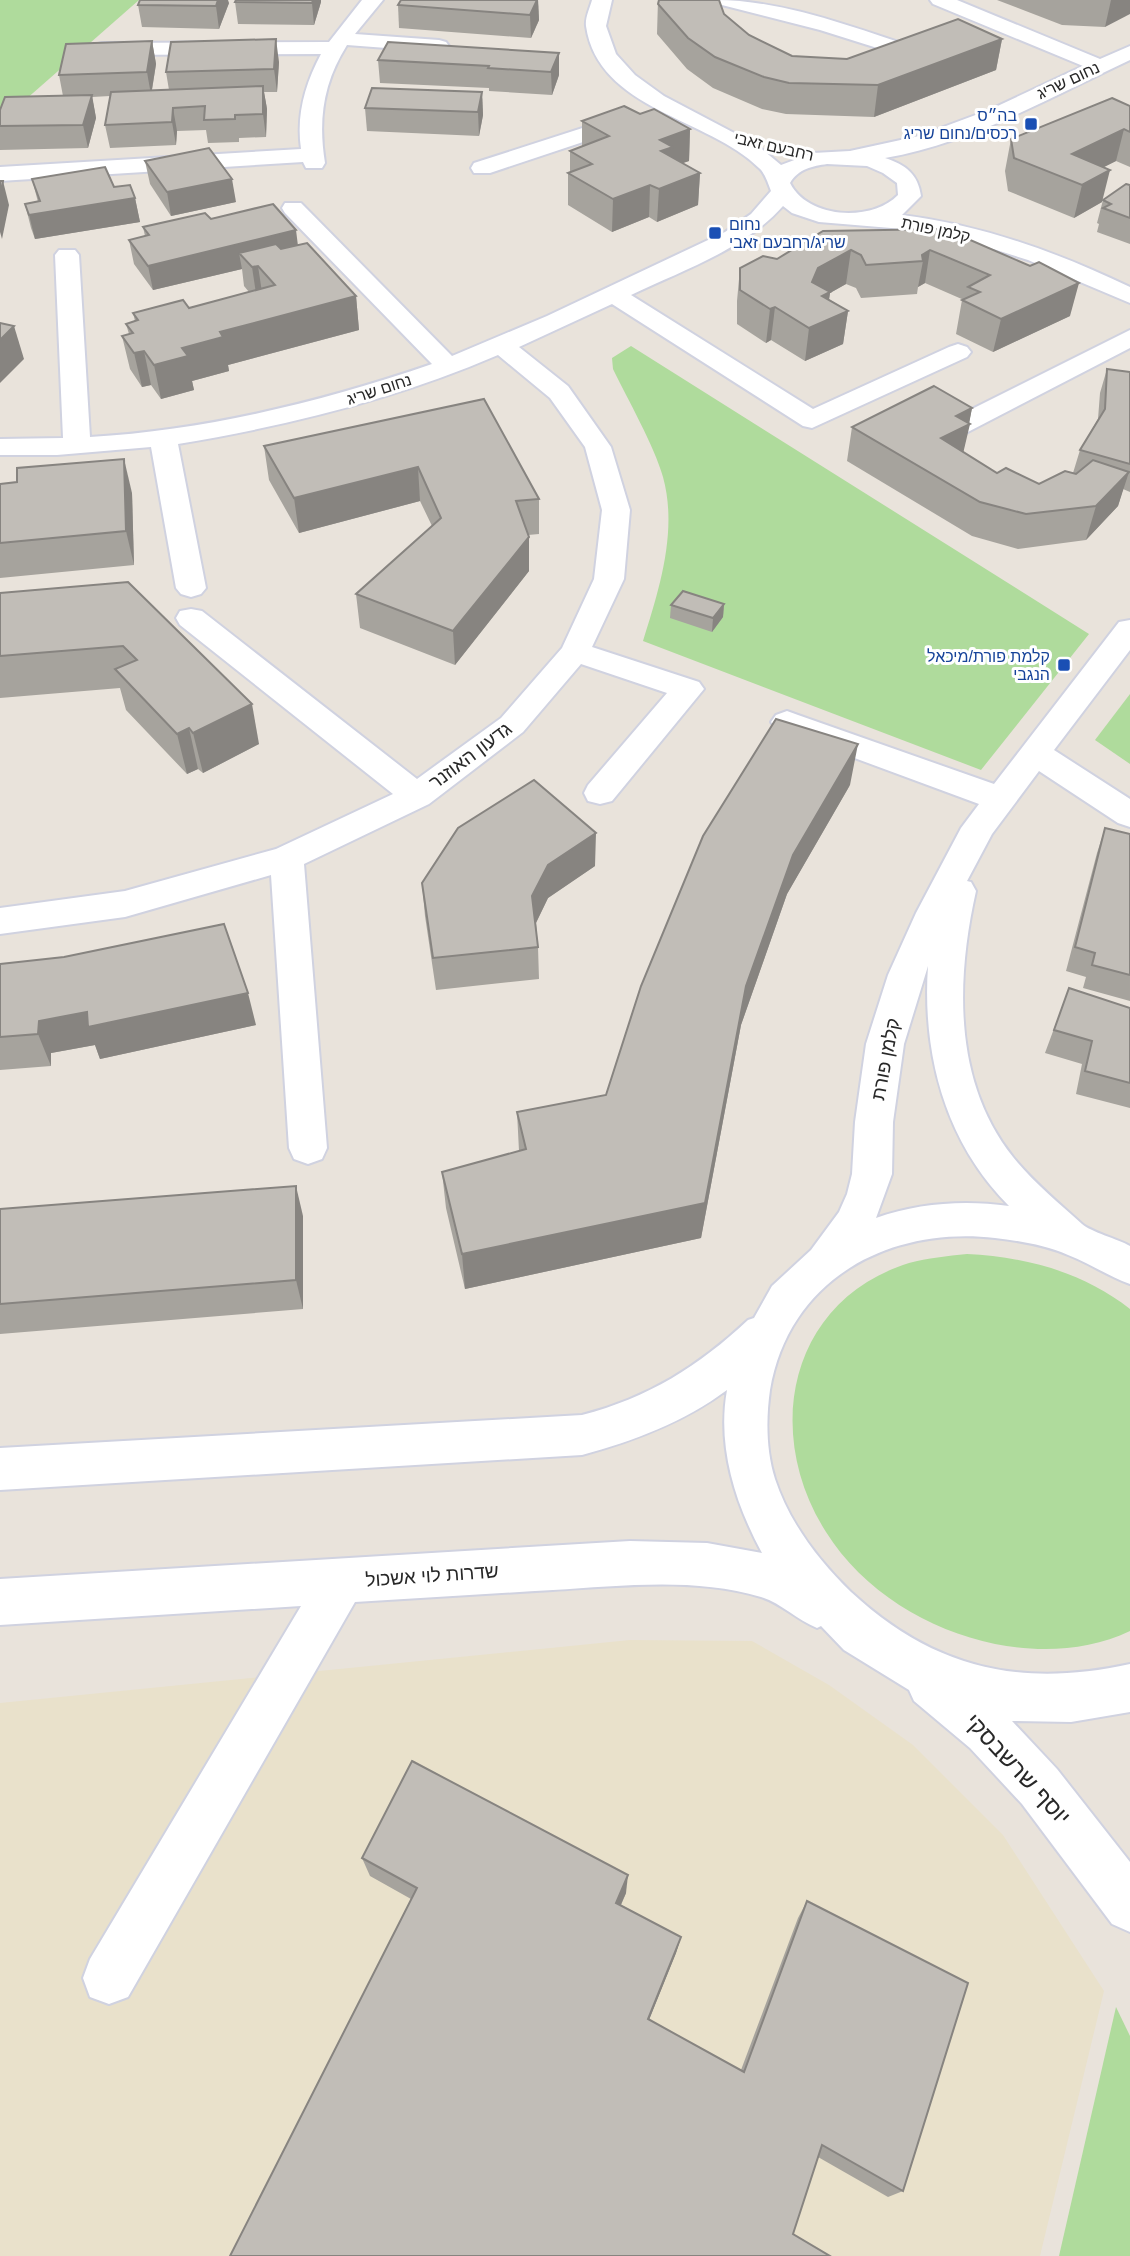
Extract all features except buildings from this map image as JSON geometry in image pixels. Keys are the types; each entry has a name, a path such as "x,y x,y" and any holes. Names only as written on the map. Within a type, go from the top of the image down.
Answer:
{"street":[{"path":"0,174 313,159 309,138 312,103 323,69 338,43 373,0"},
{"name":"רחבעם זאבי","path":"602,0 596,25 604,52 626,80 666,107 722,134 769,166 779,177 780,188 790,202 805,211 854,219"},
{"path":"725,0 807,21 916,54"},
{"path":"940,0 1100,66"},
{"path":"89,49 338,43 452,47"},
{"name":"נחום שריג","path":"0,447 77,445 211,430 323,406 449,366 501,345 733,237 759,219 780,188 783,174 793,166 898,149 968,127 1130,52"},
{"path":"482,168 666,107"},
{"name":"נחום שריג","path":"733,237 795,223 854,219 899,209 911,196 909,184 913,167 924,155 968,127"},
{"name":"רחבעם זאבי","path":"722,134 780,150 837,157"},
{"name":"קלמן פורת","path":"837,157 884,165 942,212 1006,246"},
{"path":"293,208 449,366"},
{"name":"קלמן פורת","path":"854,219 923,225 1006,246 1130,296"},
{"path":"67,255 77,445"},
{"path":"612,293 812,420 958,352"},
{"path":"955,428 1130,338"},
{"name":"גדעון האוזנר","path":"0,921 125,904 287,858 417,796 512,725 575,652 609,579 615,510 598,447 559,392 501,345"},
{"path":"163,437 191,603 417,796"},
{"name":"קלמן פורת","path":"799,1284 839,1245 863,1204 872,1174 878,1082 895,1009 918,943 978,828 1130,629"},
{"path":"575,652 688,689 600,793"},
{"path":"787,722 1000,799"},
{"path":"1035,753 1130,815"},
{"name":"קלמן פורת","path":"978,828 957,898 944,979 944,1023 951,1068 966,1113 992,1158 1029,1201 1070,1237"},
{"path":"287,858 308,1148"},
{"path":"0,1469 582,1435 630,1423 673,1403 732,1362 767,1329 799,1284 826,1261 856,1243 889,1230 924,1222 997,1220 1070,1237 1107,1252 1130,1266"},
{"path":"767,1329 751,1373 745,1408 746,1444 754,1481 767,1519 788,1556 815,1592 868,1639 929,1673 971,1689 1015,1698 1060,1700 1103,1695 1130,1688"},
{"name":"שדרות לוי אשכול","path":"0,1602 630,1563 706,1565 780,1581 868,1639"},
{"path":"109,1978 342,1581"},
{"name":"יוסף שרשבסקי","path":"868,1639 950,1697 985,1730 1052,1803 1130,1906"}],"shaded area":[{"path":"630,1640 752,1641 829,1685 913,1745 1003,1835 1104,1991 1040,2256 0,2256 0,1703"}],"green space":[{"path":"0,0 139,0 0,122"},
{"path":"631,346 1089,634 981,770 643,641 665,560 668,518 667,497 659,464 613,369 612,358"},
{"path":"1130,694 1130,764 1095,740"},
{"path":"967,1254 1011,1259 1053,1269 1093,1285 1130,1309 1130,1631 1114,1638 1081,1646 1029,1649 970,1638 922,1618 878,1590 841,1553 826,1532 807,1494 795,1454 793,1413 799,1375 813,1339 836,1307 868,1281 909,1263"},
{"path":"1116,2007 1130,2036 1130,2256 1059,2256"}],"place":[{"name":"בה״ס רכסים/נחום שריג","path":"1031,124"},
{"name":"נחום שריג/רחבעם זאבי","path":"715,233"},
{"name":"קלמת פורת/מיכאל הנגבי","path":"1064,665"}]}
